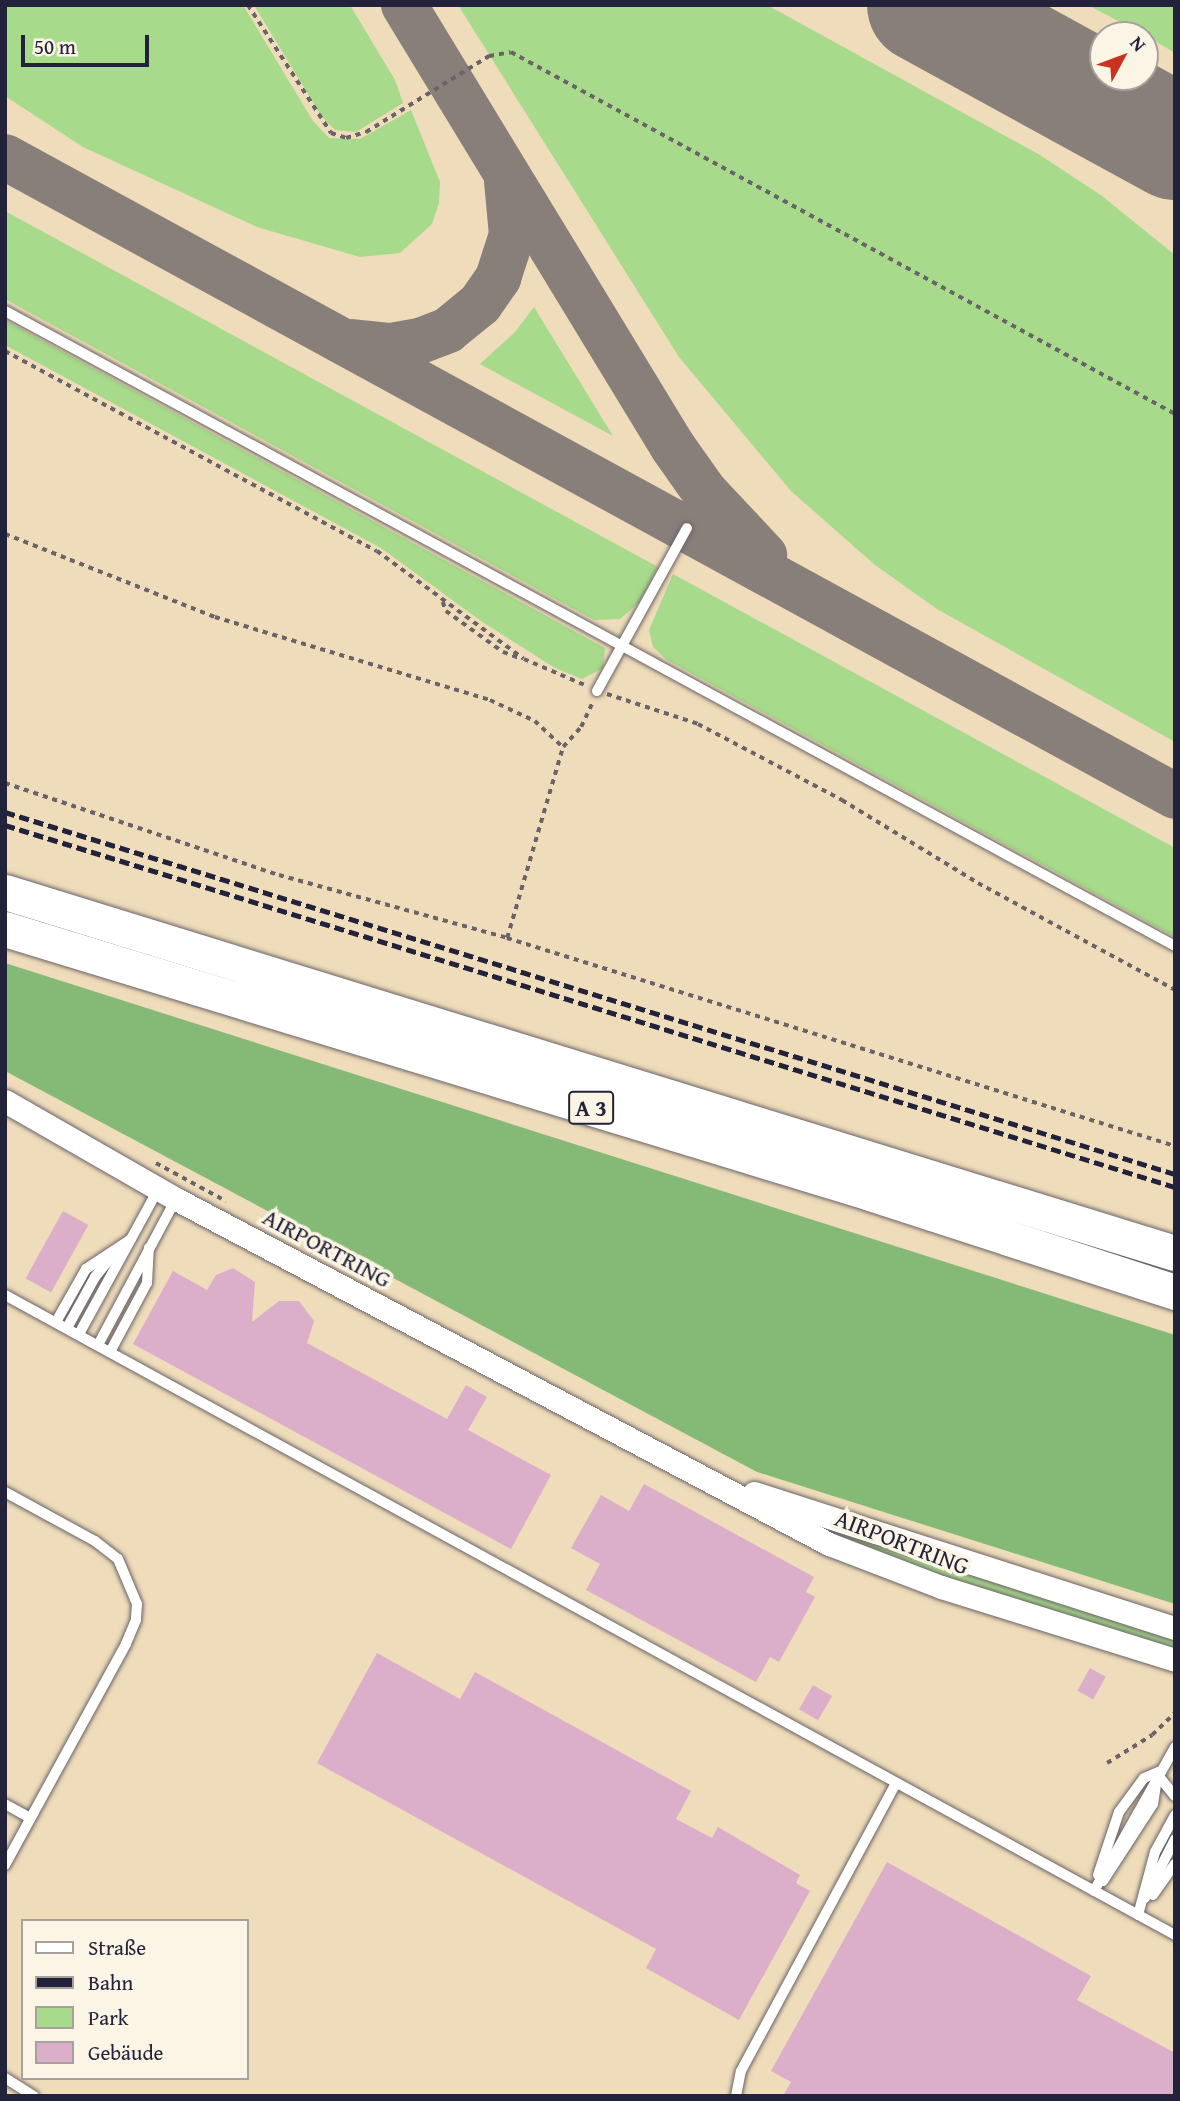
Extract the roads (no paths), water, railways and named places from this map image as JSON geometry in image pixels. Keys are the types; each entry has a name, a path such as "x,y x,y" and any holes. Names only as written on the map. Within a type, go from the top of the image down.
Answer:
{"highway":[{"name":"A 3","path":"5,892 1175,1252"},
{"name":"A 3","path":"5,929 856,1189 1175,1292"}],"street":[{"name":"AIRPORTRING","path":"5,1101 167,1194 776,1518 888,1569 1175,1660"},
{"name":"AIRPORTRING","path":"626,1437 790,1506 1175,1628"}],"lane":[{"path":"5,311 623,650 1175,946"},
{"path":"597,691 623,650 687,528"},
{"path":"67,1328 106,1262 131,1238 167,1194"},
{"path":"98,1345 149,1248 167,1194"},
{"path":"56,1322 86,1269 131,1238"},
{"path":"79,1335 131,1238"},
{"path":"110,1352 147,1283 149,1248"},
{"path":"5,1295 1175,1935"},
{"path":"5,1492 95,1541 118,1559 137,1604 136,1620 126,1644 5,1865"},
{"path":"1094,1891 1115,1869 1153,1804 1158,1772 1175,1747"},
{"path":"1094,1891 1119,1812 1143,1778 1158,1772"},
{"path":"1158,1772 1165,1788 1175,1796"},
{"path":"736,2096 741,2071 896,1783"},
{"path":"5,1804 30,1818"},
{"path":"1138,1915 1151,1862 1175,1815"},
{"path":"1138,1915 1175,1839"},
{"path":"1138,1915 1175,1864"},
{"path":"5,2078 34,2096"}],"railway":[{"path":"5,812 1175,1174"},
{"path":"5,825 1175,1187"}]}
